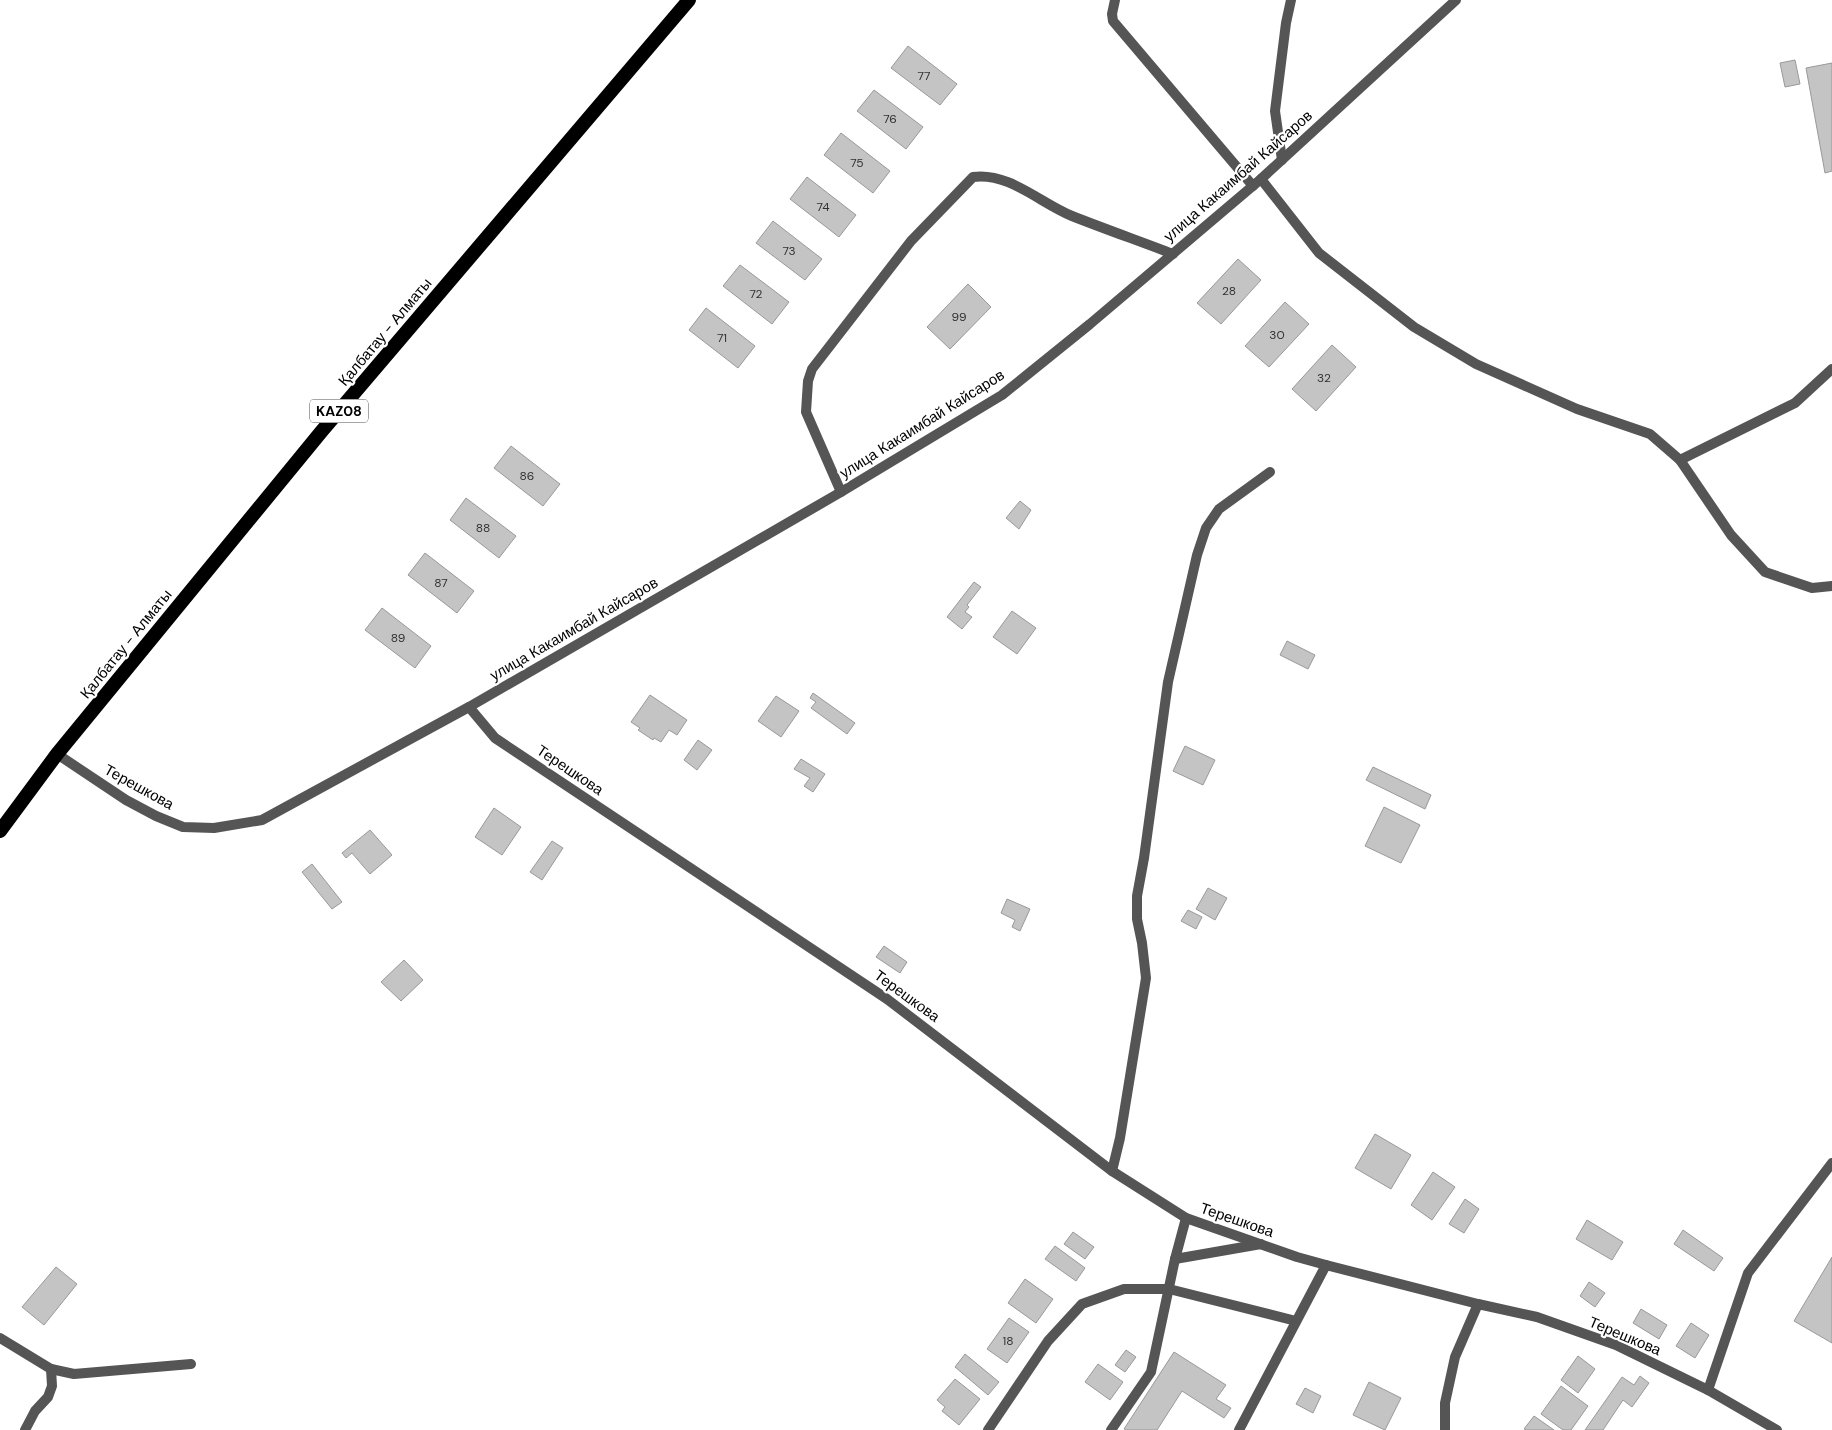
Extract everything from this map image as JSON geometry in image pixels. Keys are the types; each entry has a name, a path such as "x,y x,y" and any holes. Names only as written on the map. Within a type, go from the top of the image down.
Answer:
{"highway":[{"name":"Қалбатау - Алматы","path":"0,831 57,754 321,432 689,0"}],"street":[{"path":"1115,0 1112,14 1113,21 1253,186"},
{"path":"1282,160 1275,111 1286,23 1291,0"},
{"name":"улица Какаимбай Кайсаров","path":"469,707 841,492 1002,395 1090,324 1262,179 1456,0"},
{"path":"841,492 806,412 808,381 812,370 911,241 973,177 985,176 1003,181 1038,196 1069,214 1172,254"},
{"path":"1262,179 1319,253 1414,327 1476,364 1577,409 1650,434 1680,460 1731,535 1765,572 1812,588 1832,586"},
{"path":"1680,460 1795,403 1832,369"},
{"path":"1112,1171 1120,1138 1146,978 1137,919 1137,896 1168,682 1188,591 1197,555 1206,528 1210,522 1219,509 1270,472"},
{"name":"Терешкова","path":"57,754 126,800 156,816 182,826 214,828 262,820 469,707 495,738 887,999 1112,1171 1186,1218 1297,1257 1478,1304 1537,1317 1616,1345 1708,1390 1777,1430"},
{"path":"1708,1390 1748,1273 1832,1163"},
{"path":"1111,1430 1151,1372 1175,1259 1186,1218"},
{"path":"1175,1259 1261,1244"},
{"path":"1239,1430 1326,1265"},
{"path":"988,1430 1048,1342 1082,1304 1124,1289 1169,1289 1296,1321"},
{"path":"1445,1430 1445,1403 1455,1357 1478,1304"},
{"path":"0,1338 51,1369 74,1374 191,1364"},
{"path":"25,1430 35,1411 48,1397 52,1386 51,1369"}],"building":[{"path":"908,46 957,84 940,105 891,68"},
{"path":"1795,60 1800,84 1785,87 1780,63"},
{"path":"1832,63 1832,171 1825,173 1806,68"},
{"path":"874,90 923,127 906,149 857,111"},
{"path":"841,133 890,171 873,193 824,155"},
{"path":"807,177 856,215 839,237 790,199"},
{"path":"773,221 822,259 805,280 756,243"},
{"path":"1238,259 1261,280 1221,324 1197,303"},
{"path":"740,265 789,302 772,324 723,286"},
{"path":"968,284 991,307 950,349 927,327"},
{"path":"1285,302 1309,324 1269,367 1245,346"},
{"path":"706,308 755,346 738,368 689,330"},
{"path":"1332,345 1356,367 1316,411 1292,389"},
{"path":"511,446 560,484 543,506 494,468"},
{"path":"466,498 516,536 499,558 450,520"},
{"path":"1020,501 1031,510 1019,529 1006,518"},
{"path":"425,553 474,591 457,613 408,575"},
{"path":"974,582 981,587 967,605 969,607 965,612 972,617 962,629 947,617"},
{"path":"382,608 431,646 415,668 365,630"},
{"path":"1012,611 1036,628 1017,654 993,637"},
{"path":"1287,641 1315,655 1308,669 1280,655"},
{"path":"813,693 855,723 847,734 811,708 816,702 810,698"},
{"path":"650,695 687,720 677,735 669,730 661,742 654,738 653,740 638,730 640,728 631,722"},
{"path":"776,696 799,711 781,737 758,721"},
{"path":"698,740 712,750 697,770 684,760"},
{"path":"1185,746 1215,760 1203,785 1173,771"},
{"path":"801,759 825,774 813,792 804,786 810,778 794,769"},
{"path":"1373,767 1431,795 1425,809 1366,780"},
{"path":"1384,807 1420,825 1401,863 1365,846"},
{"path":"494,808 521,827 502,855 475,837"},
{"path":"370,830 392,855 370,874 352,853 346,858 342,853"},
{"path":"552,841 563,848 542,880 530,872"},
{"path":"312,864 342,902 332,909 302,872"},
{"path":"1208,888 1227,898 1215,920 1196,909"},
{"path":"1007,899 1030,909 1020,931 1012,927 1015,920 1001,913"},
{"path":"1188,910 1202,917 1196,929 1181,921"},
{"path":"884,946 907,962 900,973 876,957"},
{"path":"404,960 423,980 401,1001 381,982"},
{"path":"1375,1134 1411,1155 1391,1189 1355,1168"},
{"path":"1433,1172 1455,1187 1432,1220 1411,1205"},
{"path":"1465,1199 1479,1209 1464,1233 1449,1224"},
{"path":"1587,1220 1623,1242 1612,1260 1576,1239"},
{"path":"1683,1230 1723,1258 1714,1271 1674,1244"},
{"path":"1073,1232 1094,1247 1085,1259 1064,1244"},
{"path":"1055,1246 1085,1268 1076,1281 1045,1259"},
{"path":"1832,1257 1832,1343 1794,1321"},
{"path":"56,1267 77,1284 44,1325 22,1307"},
{"path":"1025,1279 1053,1299 1036,1323 1008,1303"},
{"path":"1589,1282 1605,1293 1595,1307 1580,1296"},
{"path":"1641,1309 1667,1325 1659,1339 1633,1323"},
{"path":"1009,1318 1029,1332 1007,1363 987,1349"},
{"path":"1691,1323 1709,1335 1695,1358 1676,1346"},
{"path":"1126,1350 1136,1357 1125,1372 1115,1365"},
{"path":"1174,1352 1226,1385 1216,1399 1231,1408 1224,1418 1182,1391 1157,1430 1124,1429"},
{"path":"965,1354 999,1382 988,1395 955,1367"},
{"path":"1578,1356 1595,1369 1578,1393 1561,1380"},
{"path":"1098,1364 1123,1382 1110,1400 1085,1382"},
{"path":"1640,1376 1649,1383 1632,1407 1623,1400 1603,1430 1585,1430 1622,1377 1634,1385"},
{"path":"955,1379 980,1399 959,1425 942,1411 945,1407 937,1400"},
{"path":"1369,1382 1401,1398 1385,1430 1353,1415"},
{"path":"1561,1386 1588,1406 1571,1430 1563,1430 1541,1414"},
{"path":"1305,1388 1321,1396 1313,1413 1296,1404"},
{"path":"1534,1416 1554,1430 1524,1429"}]}
